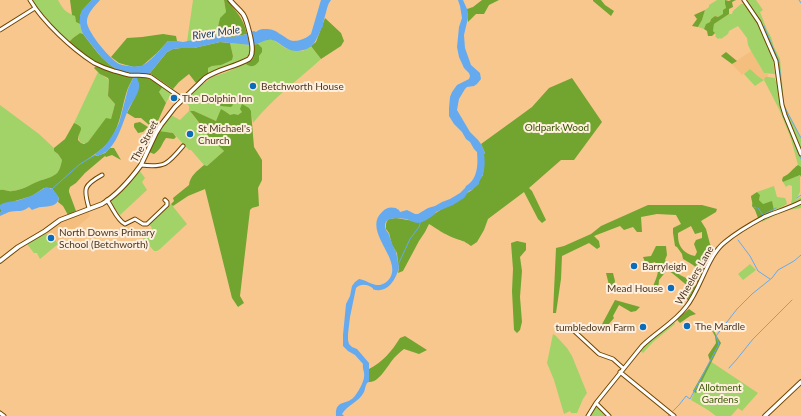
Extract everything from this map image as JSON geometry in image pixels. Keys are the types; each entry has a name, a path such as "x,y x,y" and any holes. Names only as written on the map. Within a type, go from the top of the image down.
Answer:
{"street":[{"path":"30,0 44,19 80,53 94,63 129,75 146,75 151,77 184,100"},
{"name":"The Street","path":"0,261 18,247 68,216 102,204 107,200 130,179 141,165 156,133 175,107 211,74 251,57 252,47 244,16 230,0"},
{"path":"744,0 759,22 776,61 783,110 801,154"},
{"path":"0,30 35,8"},
{"path":"141,165 158,166 166,164 172,160 183,146"},
{"path":"89,208 85,192 86,188 89,183 102,175"},
{"path":"107,200 122,223 125,224 135,219 143,224 147,224 167,205 165,200"},
{"name":"Wheelers Lane","path":"588,416 623,368 646,342 676,318 686,307 704,277 717,249 757,221 801,202"},
{"path":"572,329 599,354 613,358 623,368"},
{"path":"620,372 674,416"},
{"path":"765,416 801,382"},
{"path":"596,403 609,416"},
{"path":"0,413 4,416"}],"shaded area":[{"path":"751,51 764,73 768,74 768,77 765,77 764,80 750,69 742,75 732,64"},
{"name":"North Downs Primary School (Betchworth)","path":"88,211 90,216 40,259 37,253 34,253 27,244 45,234 63,220"}],"green space":[{"path":"31,0 58,0 65,10 75,16 76,22 80,24 83,34 80,33 69,42 46,20"},
{"path":"70,0 92,0 81,13 80,24 76,22 75,16 72,15"},
{"path":"193,0 224,0 226,12 220,18 217,31 218,35 187,42"},
{"path":"224,0 227,0 244,23 247,34 233,37 218,35 217,31 220,18 226,12"},
{"path":"482,0 499,0 489,5 484,14 476,14 468,22 467,9 473,7"},
{"path":"601,0 605,5 614,11 611,16 593,1"},
{"path":"717,0 725,0 726,8 724,14 718,17 715,16 711,19 710,22 706,24 704,29 698,27 705,10 709,7 709,5"},
{"path":"725,0 736,0 732,2 733,7 729,9 729,14 714,24 713,31 715,33 712,36 708,36 707,31 704,29 706,24 715,16 718,17 723,14 723,10 726,8"},
{"path":"745,0 756,0 763,10 760,12 780,59 784,104 801,139 801,150 783,105 777,61 760,21"},
{"path":"741,4 744,4 748,8 761,30 771,55 775,74 764,73 748,45 747,38 738,26 729,31 728,34 721,39 718,39 715,36 716,35 713,31 714,24 729,14 732,14 733,11"},
{"path":"705,10 698,27 692,26 697,19 694,15"},
{"path":"325,18 341,33 344,41 341,46 321,59 311,46 316,42"},
{"path":"80,33 83,34 103,58 118,70 98,64 69,42"},
{"path":"163,34 176,36 177,41 168,41 142,66 134,67 119,63 111,57 127,38"},
{"path":"265,40 273,40 287,49 303,51 311,46 321,59 260,114 253,123 251,111 230,116 226,112 216,121 194,111 190,111 208,136 224,151 207,166 204,165 173,133 159,131 171,115 180,120 189,111 189,106 185,101 193,99 190,96 202,83 203,84 212,77 227,72 252,60 254,57 253,45"},
{"path":"220,42 230,43 233,56 232,60 221,65 208,68 208,74 196,83 189,74 173,89 151,74 148,74 167,52 173,49 194,48"},
{"path":"230,43 250,45 250,53 237,62 208,74 208,68 221,65 233,56"},
{"path":"258,44 262,48 259,61 253,66 250,66 246,64 254,57 253,45"},
{"path":"726,52 737,61 732,64 721,56"},
{"path":"96,66 134,76 128,88 120,118 114,133 101,150 88,159 95,155 97,156 105,153 110,148 114,148 121,160 112,155 105,156 70,187 69,192 76,211 68,215 63,206 58,202 59,198 51,188 44,188 32,196 15,201 1,209 2,211 0,213 0,190 19,190 57,173 62,160 54,151 54,148 65,139 74,123 81,128 78,140 84,144 88,142 106,118 111,119 115,104 108,96 109,80 94,68"},
{"path":"750,69 764,80 755,86 744,74"},
{"path":"98,72 109,80 108,96 115,104 111,119 106,119 88,142 82,143 79,138 81,129 79,125 74,123"},
{"path":"136,76 149,77 163,86 159,92 166,103 157,123 159,125 155,130 141,118 135,118 127,113 135,97"},
{"path":"765,77 775,78 777,82 781,107 801,157 801,167 798,165 791,139 779,109 764,80"},
{"name":"Oldpark Wood","path":"572,78 602,122 574,160 561,160 529,188 532,191 546,220 542,223 538,219 524,192 488,219 477,242 471,246 447,235 429,224 403,271 398,273 399,268 397,253 392,245 389,233 386,229 387,221 389,219 396,218 420,222 423,221 472,190 483,175 485,153 481,144 532,107 549,88"},
{"path":"163,86 172,92 166,103 159,92"},
{"path":"218,97 227,98 233,105 231,107 221,106 216,103 215,99"},
{"path":"242,104 251,111 254,147 262,160 262,180 258,188 259,206 250,210 240,296 244,303 238,307 232,298 205,189 188,196 173,206 171,204 174,201 173,198 189,185 192,176 196,172 204,165 207,166 224,151 208,136 190,111 194,111 216,121 221,109 230,115 238,115 242,112 240,109"},
{"path":"0,105 39,134 54,148 54,151 62,160 57,173 19,190 0,190"},
{"path":"140,122 148,127 143,132 138,133 134,127 134,124"},
{"path":"159,131 173,133 176,137 174,139 166,138 154,154 149,151"},
{"path":"798,165 801,167 801,177 800,175 783,182 783,177"},
{"path":"139,170 145,178 142,182 147,190 120,215 111,203 111,200"},
{"path":"800,175 800,192 796,200 801,197 801,200 792,204 792,186 789,185 786,187 783,182"},
{"path":"774,186 777,197 785,198 787,204 774,210 772,202 763,204 759,200 760,195 757,192"},
{"path":"757,192 760,195 759,200 763,204 772,201 774,210 760,218 758,218 752,206 751,196"},
{"path":"801,203 801,208 783,211 762,222 761,220"},
{"path":"171,204 187,224 160,249 154,251 142,237 152,228 149,224"},
{"path":"648,205 702,205 717,209 716,212 701,221 706,229 713,249 698,283 696,281 700,274 699,271 683,259 682,254 675,246 673,228 681,224 676,215 657,214 641,217 642,232 637,232 633,227 624,230 620,226 594,236 599,241 600,247 597,249 589,243 562,256 561,279 556,313 553,313 556,248 591,234 601,226","holes":["691,226 695,234 702,232 702,238 696,240 694,244 697,252 695,256 687,253 681,248 678,233"]},
{"path":"45,234 52,236 58,244 40,259 37,253 34,253 27,244"},
{"path":"517,241 526,243 526,250 520,257 522,271 520,297 522,322 520,330 517,333 514,330 511,243"},
{"path":"656,246 666,246 667,255 665,260 680,275 692,281 696,286 688,300 685,296 689,287 667,270 659,280 658,291 653,287 658,269 657,266 655,262 652,263 650,267 647,267 643,257 651,256"},
{"path":"750,264 756,270 743,280 738,274"},
{"path":"606,273 613,273 615,281 613,288 610,289"},
{"path":"615,300 640,307 636,311 631,312 619,305 613,316 614,318 603,331 600,328"},
{"path":"689,309 696,314 680,323 677,319"},
{"path":"672,322 675,324 653,342 643,353 640,351 650,340"},
{"path":"713,328 721,343 696,393 693,391 710,361 708,355 716,343 715,336 711,329"},
{"path":"553,334 567,348 572,356 587,393 577,413 571,413 570,411 564,414 554,380 547,363"},
{"path":"405,336 427,350 419,354 404,349 394,358 380,377 373,382 369,382 369,369 383,359 400,338"},
{"name":"Allotment Gardens","path":"710,361 758,393 742,411 738,408 731,416 716,416 691,400 693,391"},
{"path":"596,407 598,408 607,416 590,416"}],"water":[{"path":"92,0 100,0 88,16 87,23 89,28 105,52 121,65 141,66 152,59 168,41 183,42 218,35 233,37 247,34 250,45 220,42 194,48 173,49 167,52 148,74 129,73 118,70 102,58 83,34 81,29 80,16 82,10"},
{"path":"321,0 331,0 327,8 323,26 314,44 307,49 298,51 290,50 272,40 253,45 251,32 256,32 261,29 273,30 293,41 301,40 307,37 311,34"},
{"path":"458,0 463,0 467,9 468,18 464,35 465,48 471,65 480,73 481,79 474,86 467,87 465,89 459,99 457,110 470,132 481,144 485,153 483,174 479,184 469,191 464,198 453,205 436,212 425,221 415,223 406,219 395,218 386,222 386,230 396,251 399,268 394,280 385,289 376,290 365,285 356,288 350,317 348,340 349,344 357,349 369,363 369,382 366,384 362,395 344,411 342,414 344,416 336,416 337,407 354,397 363,382 364,377 363,364 355,355 343,346 346,304 350,296 352,286 359,279 375,285 383,284 390,278 392,270 391,262 376,228 377,219 385,209 389,208 396,208 400,212 407,210 418,214 460,193 470,183 475,175 477,152 449,116 450,97 452,92 457,85 469,79 470,76 459,57 457,47 459,27 462,18"},
{"path":"134,76 136,76 139,82 138,91 129,108 118,136 109,149 97,156 95,154 105,146 119,123 128,89"},
{"path":"46,187 52,190 59,198 55,205 39,207 32,210 29,207 24,210 9,212 0,216 2,210 0,209 0,205 27,198"}],"waterway":[{"path":"764,26 779,62 783,104 801,138"},
{"path":"797,150 801,159"},
{"path":"52,189 80,164 95,155"},
{"path":"797,198 801,195"},
{"path":"758,208 763,215 776,208"},
{"path":"398,265 410,239 419,227 421,220"},
{"path":"738,240 750,256 758,271 770,279"},
{"path":"673,411 686,396 690,399 719,344 716,336 737,309 752,294 772,278 778,270 794,261 801,255"},
{"path":"729,368 753,339 792,300"}],"place":[{"name":"Betchworth House","path":"253,86"},
{"name":"The Dolphin Inn","path":"174,98"},
{"name":"St Michael's Church","path":"190,134"},
{"name":"North Downs Primary School (Betchworth)","path":"51,238"},
{"name":"Barryleigh","path":"634,266"},
{"name":"Mead House","path":"671,288"},
{"name":"The Mardle","path":"687,326"},
{"name":"tumbledown Farm","path":"643,327"}],"water label":[{"name":"River Mole","path":"216,32"}]}
